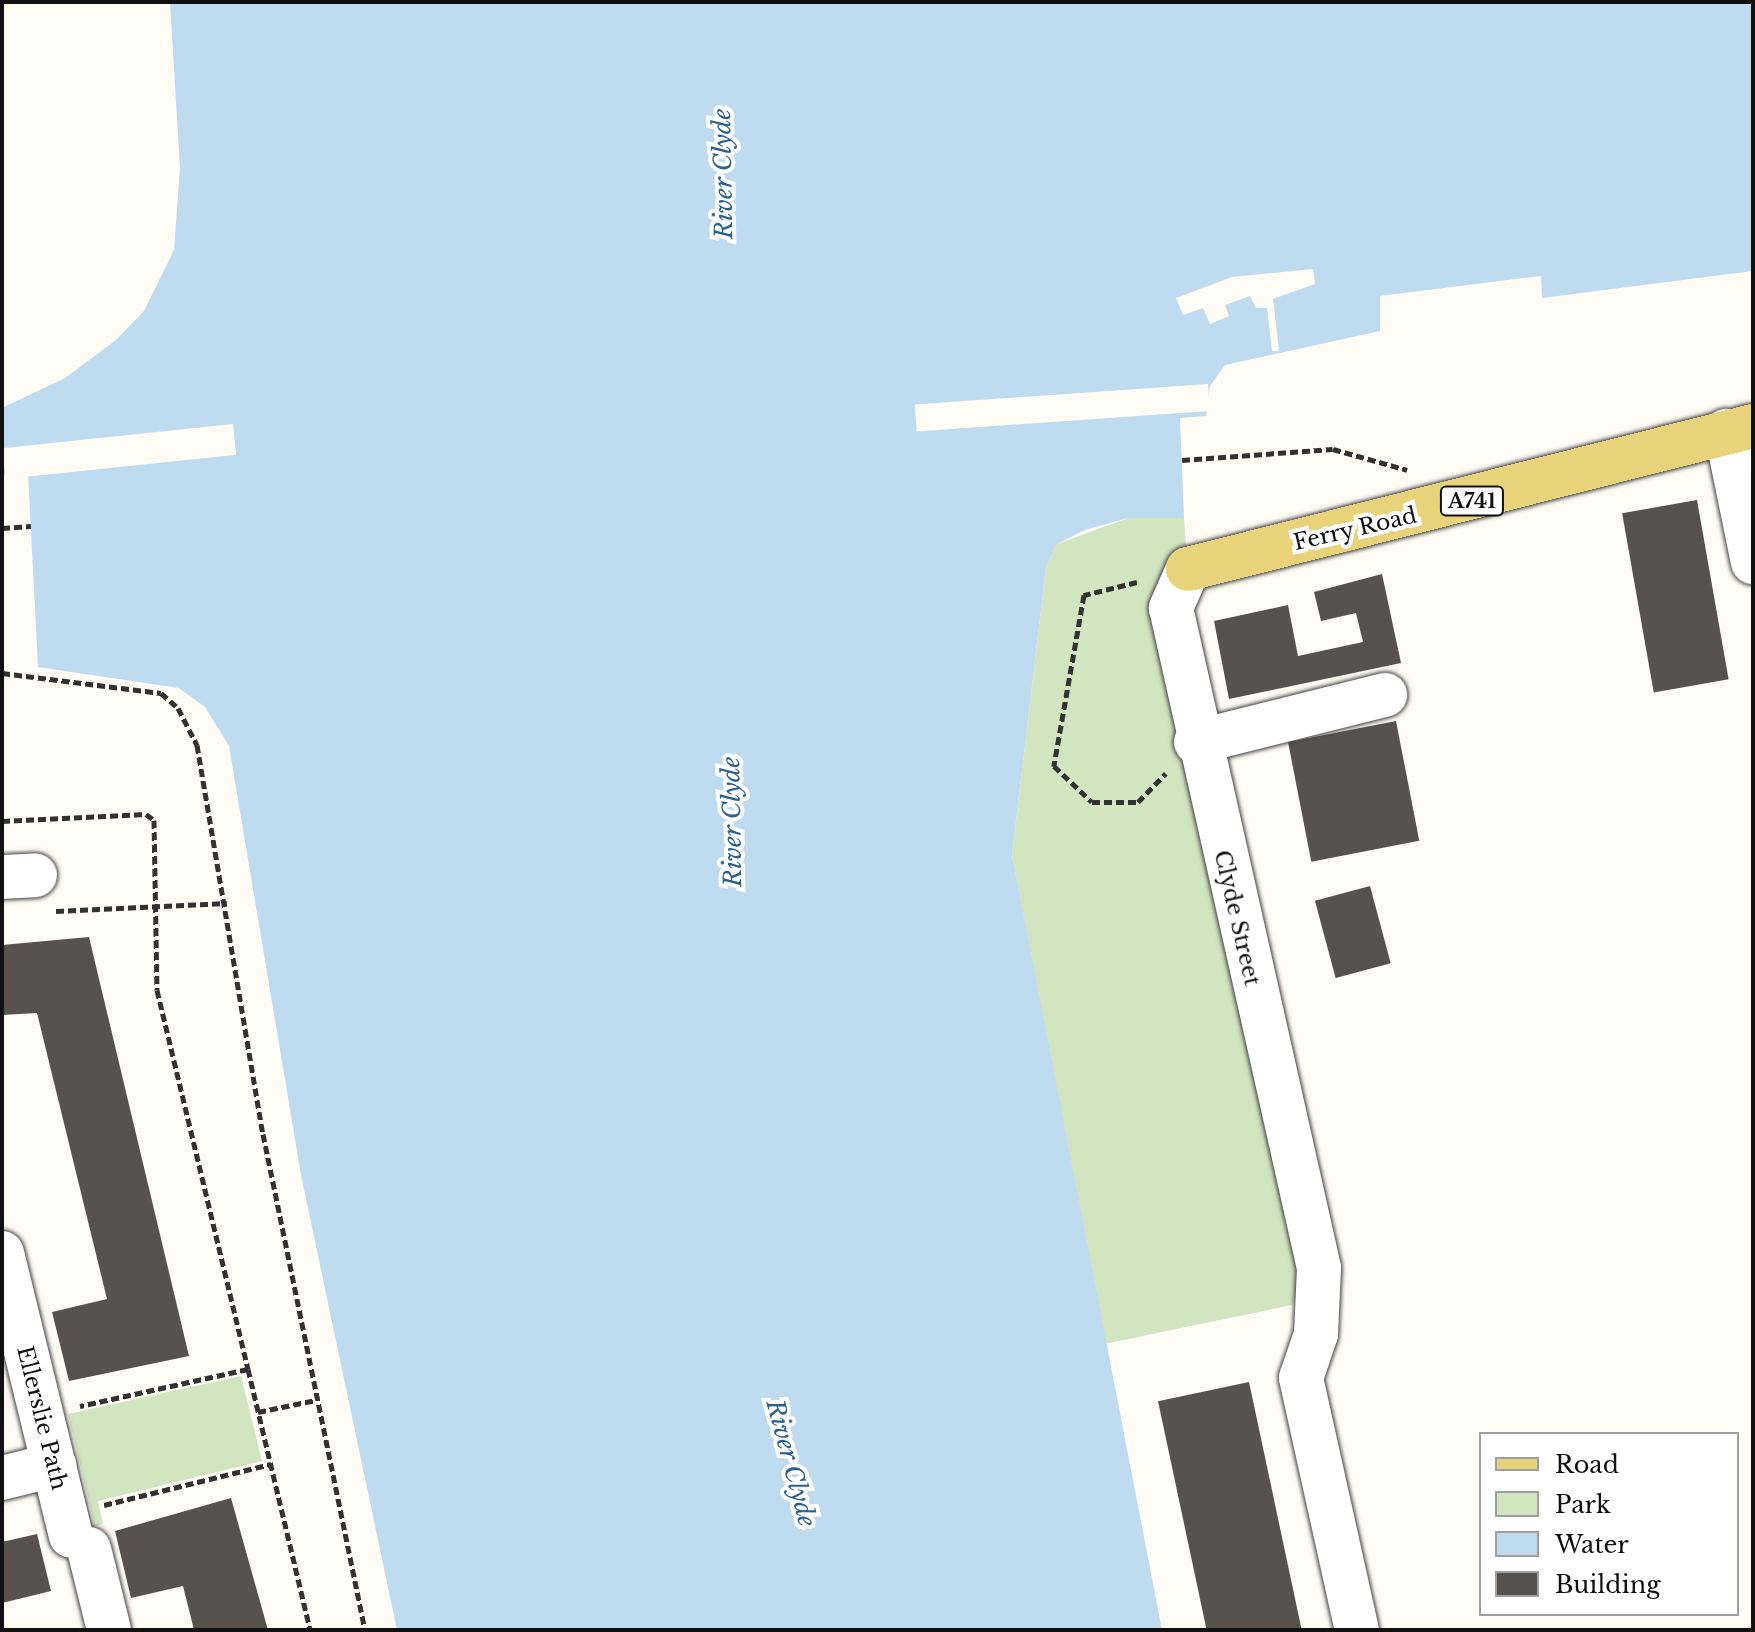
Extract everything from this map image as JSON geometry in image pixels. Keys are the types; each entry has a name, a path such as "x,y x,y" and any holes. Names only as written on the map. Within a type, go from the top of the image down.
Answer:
{"main road":[{"name":"Ferry Road","path":"1188,569 1739,429"}],"street":[{"path":"1739,429 1753,562"},
{"name":"Clyde Street","path":"1188,569 1171,608 1196,742 1319,1268 1316,1334 1301,1378 1357,1630"},
{"path":"1196,742 1385,695"},
{"name":"Ellerslie Path","path":"2,1253 54,1465 88,1534 109,1630"},
{"path":"2,1478 54,1465"}],"path":[{"path":"1182,460 1333,449 1422,474"},
{"path":"2,528 31,526"},
{"path":"1188,569 1084,595 1054,766 1092,802 1138,802 1196,742"},
{"path":"2,673 169,698 197,745 316,1400 365,1630"},
{"path":"2,821 150,815 160,1003 310,1630"},
{"path":"157,906 227,903"},
{"path":"41,1415 248,1369"},
{"path":"258,1412 316,1400"},
{"path":"88,1534 102,1505 271,1464"}],"green space":[{"path":"1128,518 1184,518 1188,569 1171,608 1303,1279 1292,1305 1104,1344 1012,855 1046,567 1057,544"},
{"path":"241,1376 262,1461 98,1501 103,1524 95,1526 68,1414"}],"water":[{"name":"River Clyde","path":"170,2 1753,2 1753,271 1542,298 1541,276 1380,296 1380,331 1225,365 1210,386 1206,416 1180,418 1184,518 1128,518 1085,530 1057,544 1046,567 1012,855 1162,1630 397,1630 301,1175 229,746 205,707 179,688 38,667 28,473 2,474 2,408 65,378 116,340 144,311 174,250 180,168"}],"pier":[{"path":"1313,269 1315,284 1273,299 1279,351 1272,351 1267,308 1256,308 1250,296 1225,305 1229,316 1210,324 1203,308 1183,315 1176,298 1232,277"},
{"path":"1208,384 1210,411 917,431 915,405"},
{"path":"233,424 236,455 6,479 2,448"}],"building":[{"path":"1697,500 1729,679 1654,692 1622,513"},
{"path":"1382,574 1401,663 1229,699 1214,621 1288,605 1298,656 1363,642 1356,613 1321,621 1314,592"},
{"path":"1396,721 1419,841 1311,862 1288,742"},
{"path":"1370,886 1391,963 1336,978 1315,901"},
{"path":"89,937 189,1356 69,1381 52,1312 107,1299 37,1013 2,1015 2,945"},
{"path":"1249,1382 1302,1629 1207,1630 1158,1401"},
{"path":"231,1498 268,1630 194,1630 183,1586 131,1598 115,1531"},
{"path":"37,1534 51,1591 2,1603 2,1542"}]}
